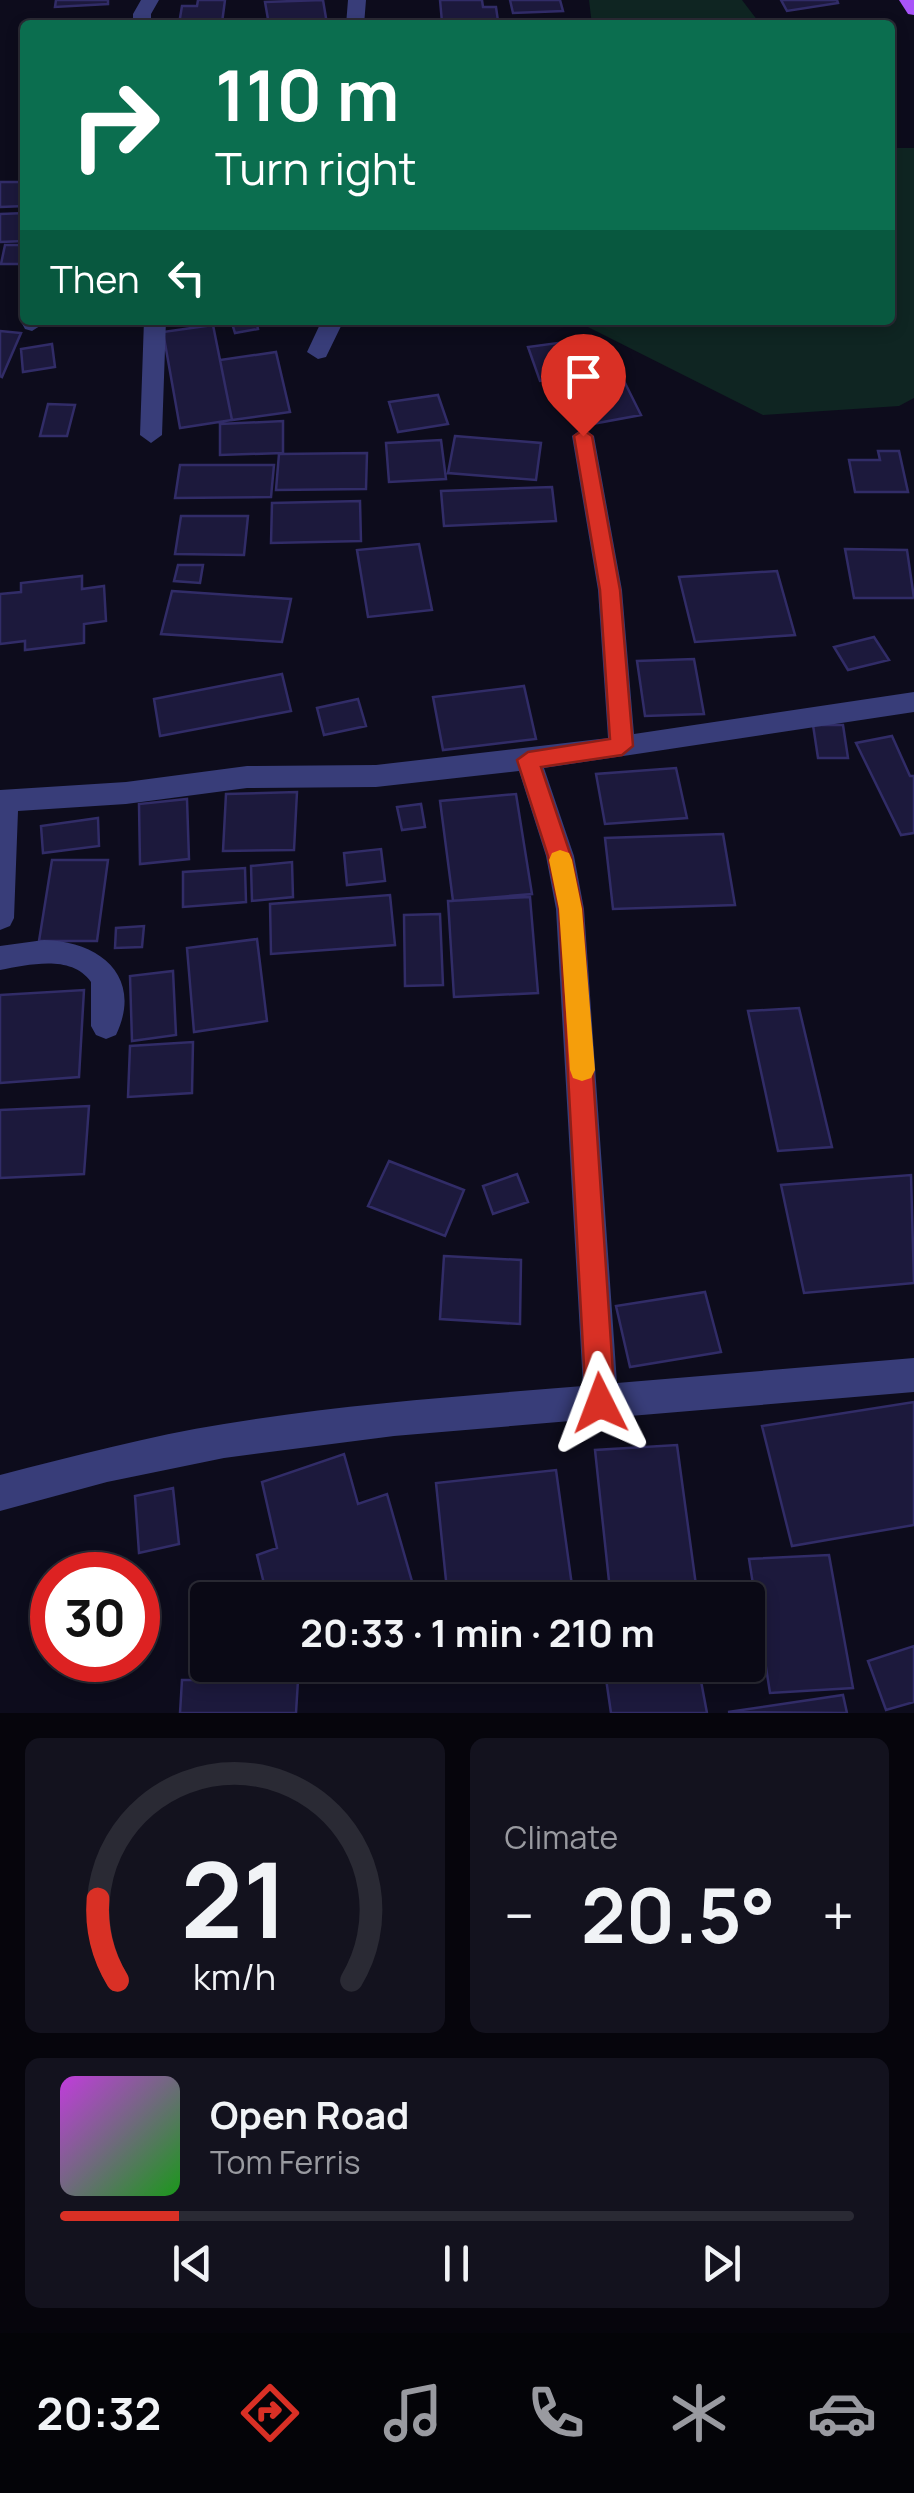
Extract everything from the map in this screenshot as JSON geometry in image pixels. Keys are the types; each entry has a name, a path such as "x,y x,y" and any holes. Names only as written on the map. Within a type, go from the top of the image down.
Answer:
{"main road":[{"path":"908,0 914,10"}],"street":[{"path":"151,435 154,325"},
{"path":"318,352 331,325"},
{"path":"583,436 610,590 622,746"},
{"path":"0,918 5,859 2,801 126,793 247,777 376,776 528,760 914,702"},
{"path":"528,760 560,856 570,909 600,1403"},
{"path":"0,958 56,950 79,953 103,975 109,998 106,1026"},
{"path":"0,1494 224,1440 394,1419 914,1375"}],"green space":[{"path":"589,0 742,0 757,20 591,20"},
{"path":"895,148 914,148 914,398 899,406 763,415 584,325 895,325"}],"building":[{"path":"56,0 108,0 108,4 55,7"},
{"path":"198,0 225,0 222,20 180,20 182,6 197,6"},
{"path":"323,0 326,20 268,20 265,2"},
{"path":"440,0 482,0 483,7 496,7 498,20 442,20"},
{"path":"510,0 560,0 563,11 513,13"},
{"path":"781,0 837,0 838,3 787,11"},
{"path":"0,182 20,182 20,206 0,207"},
{"path":"20,213 20,241 0,242 0,214"},
{"path":"5,245 20,245 20,264 1,264"},
{"path":"213,325 232,420 180,428 163,332"},
{"path":"233,325 257,325 258,329 235,333"},
{"path":"0,331 21,333 2,377 0,376"},
{"path":"565,342 577,376 540,381 528,347"},
{"path":"52,344 55,367 23,372 21,349"},
{"path":"276,352 290,412 232,420 220,360"},
{"path":"624,381 641,415 592,424 576,389"},
{"path":"438,395 448,424 398,432 389,402"},
{"path":"48,404 75,405 67,436 40,436"},
{"path":"283,421 283,453 220,455 220,424"},
{"path":"455,436 541,443 536,480 448,473"},
{"path":"441,440 446,479 389,482 386,443"},
{"path":"878,451 899,451 908,492 855,492 849,460 880,460"},
{"path":"367,453 366,489 276,490 279,454"},
{"path":"180,465 274,465 271,497 175,498"},
{"path":"552,487 556,521 444,526 441,491"},
{"path":"360,501 361,541 271,543 272,503"},
{"path":"181,516 248,516 244,555 175,554"},
{"path":"419,544 432,610 368,617 357,550"},
{"path":"845,549 907,550 914,598 854,598"},
{"path":"178,565 203,565 200,583 174,581"},
{"path":"777,571 795,635 695,642 679,577"},
{"path":"82,576 82,589 104,586 106,621 84,624 84,643 25,650 25,641 0,644 0,594 21,592 21,583"},
{"path":"172,591 291,599 282,642 161,634"},
{"path":"874,637 889,660 848,670 834,647"},
{"path":"694,659 704,714 645,716 637,661"},
{"path":"282,674 291,711 160,736 154,699"},
{"path":"524,686 536,739 443,750 433,697"},
{"path":"358,699 366,726 324,735 317,708"},
{"path":"813,725 843,725 848,758 818,758"},
{"path":"892,736 910,776 914,776 914,833 901,835 856,743"},
{"path":"676,768 687,818 605,824 596,774"},
{"path":"297,792 294,850 223,851 226,794"},
{"path":"516,794 532,894 453,901 440,801"},
{"path":"187,799 189,859 140,864 139,804"},
{"path":"421,804 425,827 402,830 397,807"},
{"path":"98,818 99,846 43,853 41,826"},
{"path":"723,834 735,905 613,909 605,838"},
{"path":"381,849 385,881 347,885 344,853"},
{"path":"52,860 108,860 97,941 39,941"},
{"path":"292,862 293,897 252,901 251,866"},
{"path":"245,868 246,902 183,907 183,872"},
{"path":"390,895 395,945 271,954 270,904"},
{"path":"530,897 538,993 454,997 448,901"},
{"path":"440,914 443,985 405,986 404,915"},
{"path":"144,926 142,947 115,948 116,928"},
{"path":"257,939 267,1021 194,1032 187,948"},
{"path":"173,971 176,1035 132,1041 130,976"},
{"path":"84,990 79,1077 0,1083 0,995"},
{"path":"799,1008 832,1147 778,1151 748,1011"},
{"path":"193,1042 192,1093 128,1097 130,1046"},
{"path":"89,1106 84,1174 0,1178 0,1110"},
{"path":"389,1161 464,1190 445,1236 368,1206"},
{"path":"517,1174 528,1202 493,1214 483,1186"},
{"path":"911,1175 914,1283 804,1293 781,1185"},
{"path":"444,1256 521,1260 520,1324 440,1319"},
{"path":"705,1292 721,1352 630,1367 616,1306"},
{"path":"914,1402 914,1525 792,1546 762,1426"},
{"path":"677,1445 696,1582 609,1582 595,1450"},
{"path":"344,1454 358,1504 387,1494 412,1582 264,1582 257,1555 277,1548 262,1482"},
{"path":"556,1470 572,1582 446,1582 436,1483"},
{"path":"173,1488 179,1544 139,1552 135,1496"},
{"path":"829,1555 853,1688 770,1693 765,1661 765,1582 753,1582 749,1559"},
{"path":"914,1646 914,1702 886,1710 868,1661"},
{"path":"182,1680 298,1682 296,1713 180,1713"},
{"path":"606,1682 701,1682 707,1713 611,1713"},
{"path":"843,1695 847,1713 728,1712"}],"slow traffic":[{"path":"560,860 570,909 582,1070"}],"route":[{"path":"583,436 610,590 622,746 528,760 560,856 570,909 578,987 600,1403"}]}
